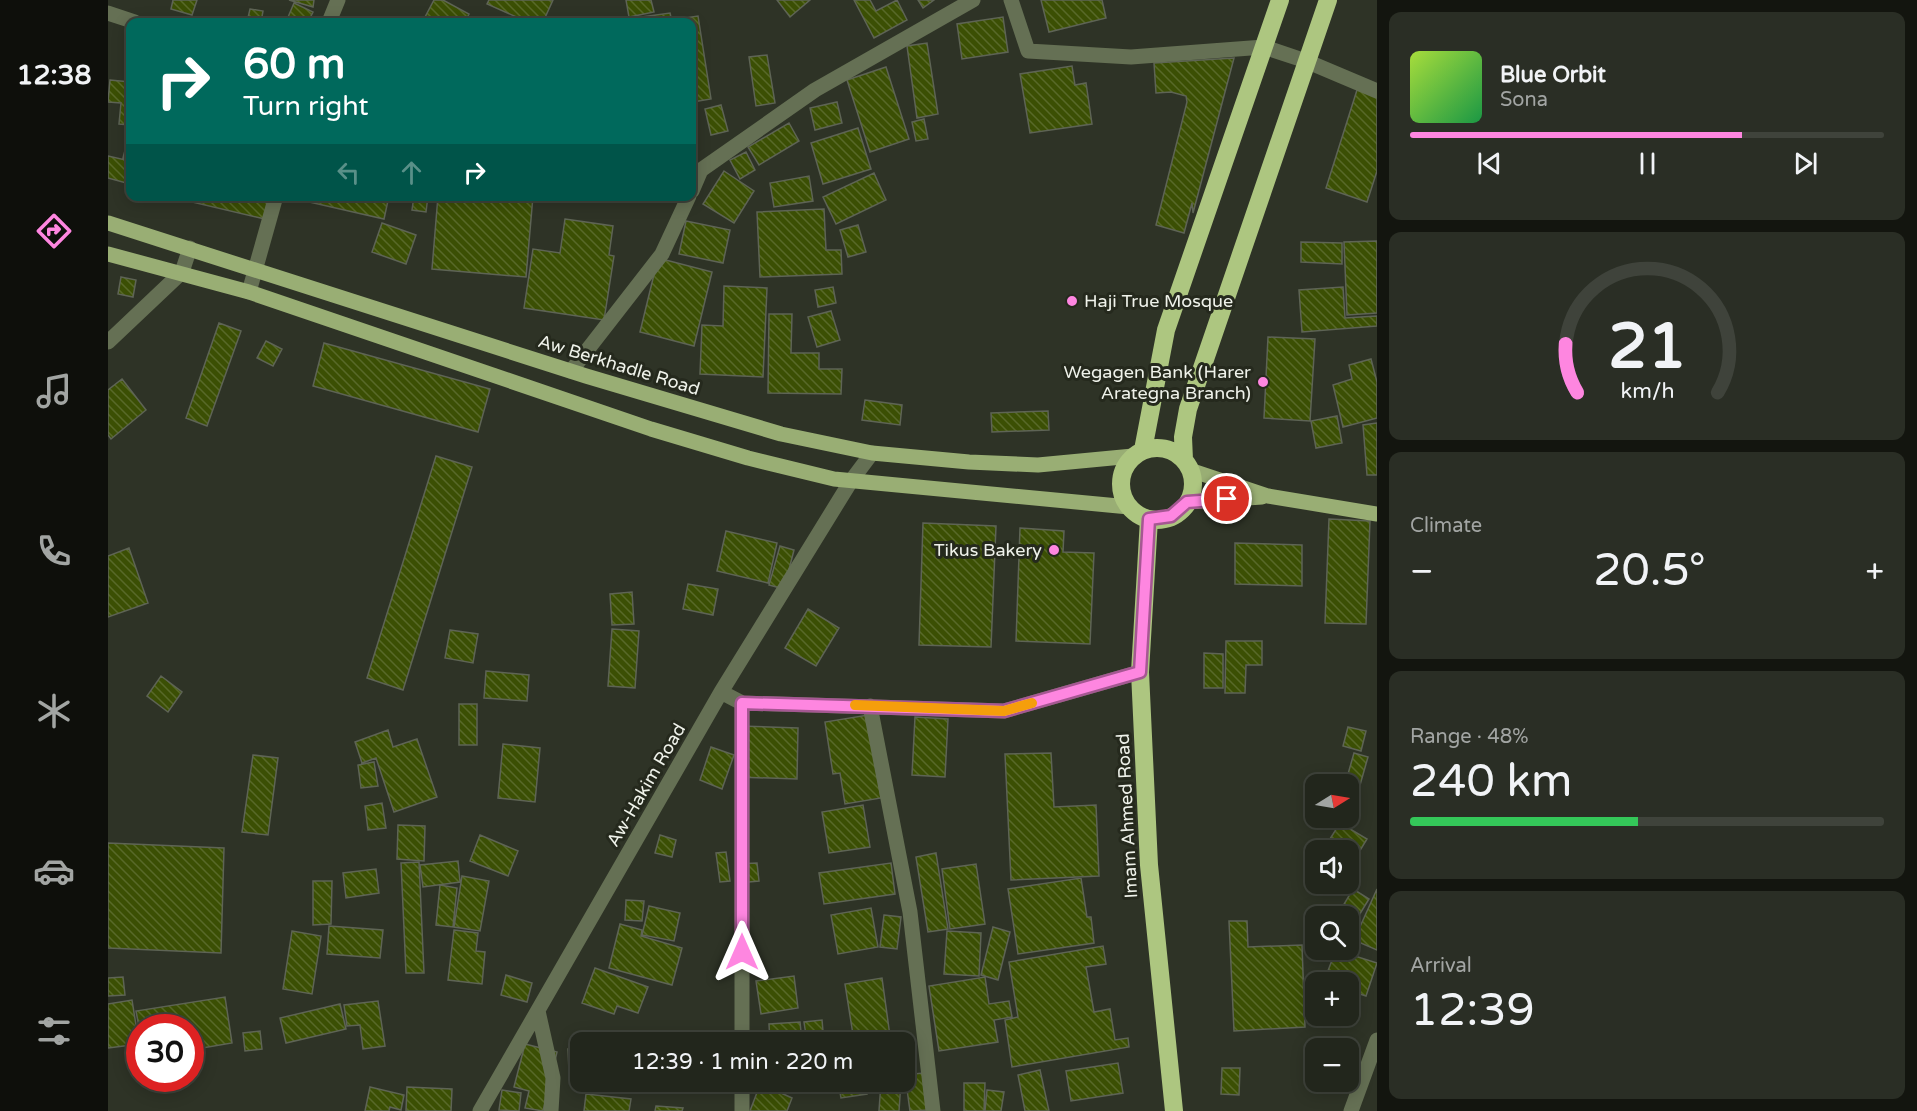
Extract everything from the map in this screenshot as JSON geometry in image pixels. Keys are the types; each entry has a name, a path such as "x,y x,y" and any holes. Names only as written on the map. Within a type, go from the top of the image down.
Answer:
{"highway":[{"path":"1280,0 1166,330 1138,453 1126,465 1121,487 1130,507 1149,519 1171,516 1187,502 1192,481 1183,437 1188,409 1306,61 1329,0"},
{"path":"1138,453 1165,448 1187,465"},
{"name":"Imam Ahmed Road","path":"1149,519 1140,672 1149,865 1174,1111"}],"main road":[{"name":"Aw Berkhadle Road","path":"108,223 571,371 781,434 872,453 1038,465 1138,453"},
{"path":"108,254 182,272 249,292 651,429 748,458 851,481 1130,507"},
{"path":"1187,465 1268,496 1377,513"},
{"path":"1187,502 1268,496"}],"street":[{"path":"331,18 338,0"},
{"path":"696,181 701,170 815,90 973,0"},
{"path":"1011,0 1028,51 1131,57 1264,46 1377,91"},
{"path":"108,13 126,19"},
{"path":"249,292 275,201"},
{"path":"571,371 662,254 687,201"},
{"path":"108,342 182,272 190,248"},
{"name":"Aw-Hakim Road","path":"480,1111 721,692 851,481 872,453"},
{"path":"721,692 742,703 870,705 1004,711 1140,672"},
{"path":"742,703 742,1032"},
{"path":"870,705 910,912 933,1111"},
{"path":"538,1011 553,1078 551,1111"},
{"path":"1351,1111 1377,1040"},
{"path":"742,1092 742,1111"}],"building":[{"path":"173,0 197,0 192,15 171,9"},
{"path":"289,0 314,0 313,7"},
{"path":"434,0 443,0 469,14 467,18 425,18"},
{"path":"489,0 553,0 545,18 519,18 487,4"},
{"path":"626,0 651,0 654,12 629,17"},
{"path":"777,0 810,0 790,17"},
{"path":"854,0 870,0 876,11 897,0 907,20 874,38"},
{"path":"918,0 934,0 923,8"},
{"path":"1041,0 1102,0 1106,18 1049,32"},
{"path":"294,3 313,12 310,18 288,18"},
{"path":"250,9 263,11 262,18 248,18"},
{"path":"670,13 671,18 642,18"},
{"path":"698,16 711,99 696,101 696,18 684,18"},
{"path":"1003,17 1008,52 962,59 957,24"},
{"path":"927,43 938,114 917,118 907,46"},
{"path":"767,55 775,103 756,106 749,57"},
{"path":"1234,58 1193,213 1192,203 1184,233 1156,225 1187,102 1186,96 1171,92 1156,93 1154,63"},
{"path":"1072,66 1075,85 1086,83 1092,124 1030,133 1020,74"},
{"path":"886,67 909,139 870,152 847,80"},
{"path":"110,80 126,82 126,125 119,124 121,103 108,102"},
{"path":"1357,90 1377,96 1377,171 1367,202 1326,188"},
{"path":"837,102 842,123 815,130 810,108"},
{"path":"721,105 728,131 711,135 705,109"},
{"path":"924,119 928,139 916,141 912,122"},
{"path":"789,123 799,141 759,165 748,147"},
{"path":"858,128 871,169 823,184 811,143"},
{"path":"746,152 755,170 740,179 730,160"},
{"path":"108,156 126,160 126,183 108,178"},
{"path":"724,171 754,191 734,223 703,204"},
{"path":"874,173 886,200 836,224 823,197"},
{"path":"809,176 813,201 774,207 770,183"},
{"path":"192,201 269,201 265,219"},
{"path":"305,201 388,201 384,219"},
{"path":"413,201 427,201 426,212 412,210"},
{"path":"438,201 533,201 526,277 432,269"},
{"path":"824,209 826,250 841,250 842,274 760,277 757,212"},
{"path":"565,219 613,226 609,255 614,256 604,320 524,308 533,249 560,253"},
{"path":"686,221 730,230 723,263 679,254"},
{"path":"382,223 416,235 406,264 372,252"},
{"path":"858,225 866,252 848,257 840,230"},
{"path":"1377,241 1377,313 1347,315 1344,242"},
{"path":"1301,242 1342,243 1342,264 1301,262"},
{"path":"658,258 712,272 694,346 640,332"},
{"path":"121,277 136,280 133,297 118,294"},
{"path":"724,286 767,288 763,377 700,374 702,325 723,326"},
{"path":"833,287 836,303 818,307 815,290"},
{"path":"1343,287 1345,318 1377,316 1377,326 1302,332 1299,290"},
{"path":"831,311 840,340 817,347 808,317"},
{"path":"769,314 792,314 791,353 819,353 819,369 842,369 841,394 768,393"},
{"path":"219,323 241,331 207,426 186,418"},
{"path":"1268,337 1315,339 1310,421 1264,418"},
{"path":"266,341 282,349 273,366 257,358"},
{"path":"324,343 490,389 478,432 313,386"},
{"path":"1371,359 1377,382 1377,418 1343,427 1333,385 1352,379 1349,365"},
{"path":"122,379 146,410 111,439 108,435 108,390"},
{"path":"865,400 902,405 900,425 862,420"},
{"path":"1048,411 1049,430 992,432 991,413"},
{"path":"1337,416 1342,443 1316,448 1311,421"},
{"path":"1377,423 1377,475 1367,475 1363,425"},
{"path":"436,456 472,467 403,690 367,678"},
{"path":"1329,519 1370,521 1366,624 1325,623"},
{"path":"923,523 996,526 991,647 919,645"},
{"path":"1020,528 1064,531 1063,552 1094,553 1090,644 1016,641"},
{"path":"726,531 777,543 768,583 717,571"},
{"path":"1235,543 1302,545 1302,586 1235,584"},
{"path":"780,546 794,550 784,589 769,585"},
{"path":"129,548 148,603 108,617 108,556"},
{"path":"688,584 718,589 713,615 683,609"},
{"path":"632,592 634,624 612,625 610,594"},
{"path":"808,609 839,628 816,666 785,648"},
{"path":"612,629 639,631 635,688 608,686"},
{"path":"450,630 478,634 473,663 445,658"},
{"path":"1226,641 1262,641 1262,665 1246,665 1245,693 1225,693"},
{"path":"1204,653 1223,654 1223,688 1204,688"},
{"path":"486,671 529,675 527,701 484,698"},
{"path":"161,676 182,692 168,712 147,696"},
{"path":"459,704 477,704 477,745 459,745"},
{"path":"868,715 881,798 845,804 840,773 833,774 825,722"},
{"path":"915,717 948,719 945,777 912,775"},
{"path":"739,726 798,728 797,779 738,777"},
{"path":"1348,727 1366,731 1361,751 1343,746"},
{"path":"388,730 393,747 417,739 437,797 394,812 376,758 362,763 355,742"},
{"path":"503,744 540,748 535,802 498,798"},
{"path":"711,747 734,755 722,789 700,780"},
{"path":"1051,753 1054,807 1096,805 1099,876 1011,880 1005,754"},
{"path":"1354,753 1368,757 1360,785 1359,774 1348,774"},
{"path":"253,755 278,758 268,835 242,832"},
{"path":"374,762 378,786 361,788 358,765"},
{"path":"382,803 386,828 368,830 365,806"},
{"path":"863,805 870,847 829,853 822,812"},
{"path":"398,825 425,826 424,861 397,859"},
{"path":"1337,828 1348,828 1367,839 1359,852 1359,840 1329,840"},
{"path":"480,835 518,851 508,876 470,861"},
{"path":"660,835 676,840 672,857 655,853"},
{"path":"108,843 224,848 221,953 108,948"},
{"path":"726,852 730,881 720,882 716,853"},
{"path":"936,853 948,929 928,932 916,857"},
{"path":"458,861 460,882 423,887 420,865"},
{"path":"419,862 424,973 406,973 401,863"},
{"path":"757,863 759,881 738,883 736,864"},
{"path":"891,863 895,894 824,904 819,873"},
{"path":"976,864 985,924 950,929 942,869"},
{"path":"376,869 379,893 346,898 343,873"},
{"path":"462,876 489,881 480,931 454,927"},
{"path":"1081,878 1087,917 1091,917 1094,943 1018,954 1008,889"},
{"path":"313,881 332,881 331,924 313,925"},
{"path":"440,885 457,888 453,927 436,925"},
{"path":"1377,889 1377,950 1359,942 1359,929"},
{"path":"1359,893 1369,899 1359,915 1359,906 1343,906 1350,894"},
{"path":"626,900 644,901 642,921 625,920"},
{"path":"649,906 680,913 674,941 642,935"},
{"path":"871,908 878,947 838,954 831,915"},
{"path":"884,915 901,917 897,949 880,947"},
{"path":"1229,921 1247,921 1248,947 1302,945 1305,1027 1234,1031"},
{"path":"620,924 642,930 641,936 682,948 672,985 609,968"},
{"path":"329,926 383,930 380,958 327,954"},
{"path":"993,927 1010,932 998,980 981,975"},
{"path":"454,930 478,933 476,951 485,952 482,984 448,980"},
{"path":"292,931 321,936 312,994 283,989"},
{"path":"947,931 981,933 979,976 944,974"},
{"path":"1103,946 1106,964 1086,967 1094,1012 1110,1009 1115,1040 1128,1038 1129,1047 1012,1067 1005,1020 1018,1017 1009,962"},
{"path":"1359,957 1377,963 1366,996 1359,994 1359,972 1327,972 1332,960 1359,960"},
{"path":"595,968 648,987 638,1013 617,1006 614,1014 582,1003"},
{"path":"506,975 532,983 527,1002 501,995"},
{"path":"794,976 798,1008 761,1014 756,981"},
{"path":"123,977 125,995 108,996 108,978"},
{"path":"985,977 989,1004 1009,1001 1012,1017 994,1020 998,1042 939,1051 929,986"},
{"path":"882,978 889,1032 853,1032 845,984"},
{"path":"225,997 232,1043 204,1048 204,1014 137,1014 136,1011"},
{"path":"132,1000 134,1014 126,1014 126,1046 108,1048 108,1004"},
{"path":"378,1001 385,1046 363,1049 360,1025 347,1026 344,1005"},
{"path":"340,1004 346,1029 286,1043 280,1018"},
{"path":"822,1020 823,1032 806,1032 804,1022"},
{"path":"800,1022 801,1032 769,1032 769,1024"},
{"path":"260,1031 262,1049 245,1051 243,1033"},
{"path":"525,1044 557,1052 543,1111 525,1108 529,1091 514,1087"},
{"path":"568,1049 570,1049 569,1072"},
{"path":"1118,1063 1123,1093 1071,1101 1066,1071"},
{"path":"1222,1068 1240,1068 1239,1095 1221,1094"},
{"path":"1040,1070 1049,1111 1025,1111 1018,1075"},
{"path":"923,1073 929,1110 910,1111 907,1092 915,1092 915,1074"},
{"path":"964,1083 985,1083 984,1111 964,1111"},
{"path":"370,1087 404,1095 401,1110 390,1107 389,1111 365,1111"},
{"path":"407,1087 452,1089 451,1111 406,1111"},
{"path":"502,1090 521,1093 519,1111 499,1110"},
{"path":"987,1090 1004,1092 1001,1111 985,1111"},
{"path":"757,1092 781,1092 792,1098 787,1111 750,1111"},
{"path":"840,1092 867,1092 867,1094 841,1098"},
{"path":"880,1092 900,1092 899,1111 879,1111"},
{"path":"586,1094 631,1099 629,1111 584,1111"},
{"path":"656,1106 683,1108 682,1111 655,1111"}],"slow traffic":[{"path":"855,705 1004,711 1032,703"}],"place":[{"name":"Haji True Mosque","path":"1072,301"},
{"name":"Wegagen Bank (Harer Arategna Branch)","path":"1263,382"},
{"name":"Tikus Bakery","path":"1054,550"}],"route":[{"path":"742,952 742,703 870,705 1004,711 1140,672 1149,519 1160,520 1171,516 1180,511 1187,502 1227,499"}]}
